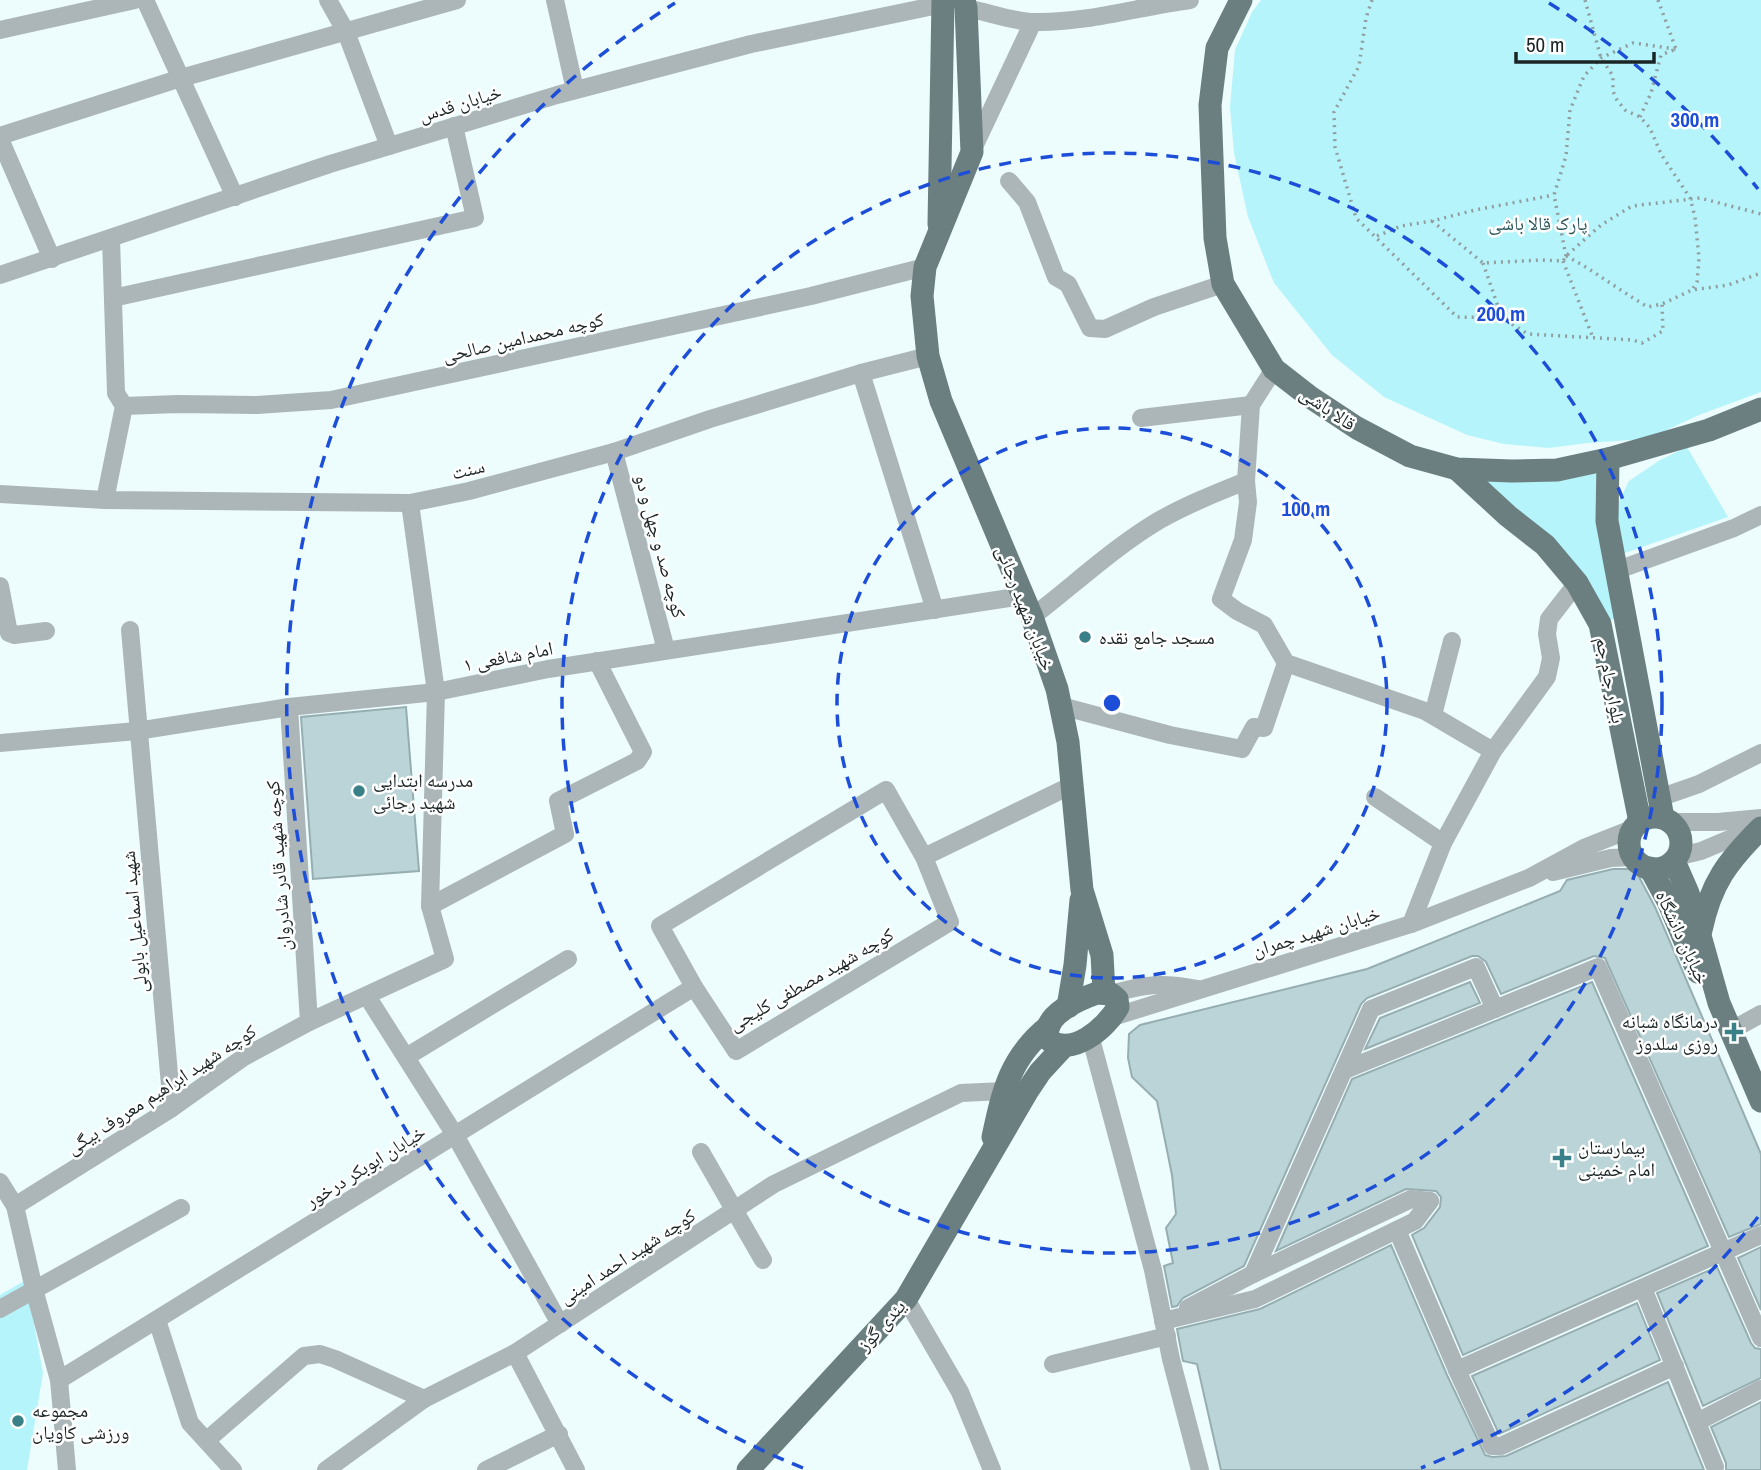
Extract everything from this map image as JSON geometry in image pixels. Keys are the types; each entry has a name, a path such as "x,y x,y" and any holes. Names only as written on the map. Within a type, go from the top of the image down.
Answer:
{"main road":[{"name":"قالا باشی","path":"1241,0 1217,48 1210,105 1215,237 1223,284 1274,369 1357,428 1410,456 1457,468 1557,470 1608,459 1709,430 1761,409"},
{"name":"خیابان شهید رجائی","path":"939,234 938,149 942,90 954,3"},
{"name":"خیابان شهید رجائی","path":"954,3 972,152 925,267 922,296 928,356 941,401 1032,617 1061,706 1068,742 1082,890 1102,955 1109,1001"},
{"path":"938,149 953,155 972,152"},
{"name":"بلوار جام جم","path":"1608,459 1607,522 1664,813"},
{"name":"بلوار جام جم","path":"1457,468 1508,516 1545,545 1577,583 1600,624 1637,825"},
{"path":"1664,813 1681,836 1681,845 1675,859 1668,866 1642,863 1629,842 1637,825 1647,818 1664,813"},
{"path":"1700,933 1706,907 1719,877 1731,858 1761,827"},
{"name":"خیابان دانشگاه","path":"1675,859 1688,893 1719,1003 1761,1101"},
{"name":"خیابان دانشگاه","path":"1642,863 1668,901 1699,976 1719,1003"},
{"path":"1068,1007 1082,890"},
{"path":"987,1160 1004,1091 1017,1060 1034,1038 1068,1007 1079,1000 1109,1001 1107,1024 1064,1046 1048,1039 1046,1034 1049,1026"},
{"name":"یئدی گوز","path":"748,1470 905,1299 1040,1072 1064,1046"}],"street":[{"path":"0,30 135,0"},
{"path":"145,0 235,197"},
{"path":"328,0 346,32 389,146"},
{"path":"51,259 0,137 181,78 457,0"},
{"path":"555,0 575,90"},
{"path":"954,3 1033,23 1105,17 1189,0"},
{"name":"خیابان قدس","path":"0,275 389,146 575,90 751,44 954,3"},
{"path":"972,152 1033,23"},
{"path":"113,298 475,218 454,126"},
{"path":"1009,181 1027,202 1056,277 1068,284 1090,328 1105,329 1154,307 1223,284"},
{"path":"105,500 124,406 116,393 111,239"},
{"name":"کوچه محمدامین صالحی","path":"124,406 257,405 331,400 811,296 925,267"},
{"name":"سنت","path":"0,494 105,500 410,503 469,491 614,452 710,419 928,356"},
{"path":"1274,369 1251,405 1246,481 1248,502 1243,540 1221,599 1264,625 1286,663 1433,715 1493,751"},
{"path":"862,373 935,610"},
{"path":"1140,418 1251,405"},
{"name":"کوچه صد و چهل و دو","path":"614,452 666,650"},
{"path":"1032,617 1120,547 1157,522 1198,500 1246,481"},
{"path":"410,503 436,692 430,906 565,834 558,801 637,761 643,752 597,661"},
{"path":"1615,570 1734,528 1761,515"},
{"path":"1411,924 1443,843 1493,751 1547,677 1551,659 1547,635 1549,619 1577,583"},
{"path":"0,586 9,634 46,631"},
{"name":"امام شافعی ۱","path":"0,743 137,731 289,707 436,692 548,669 1022,596"},
{"name":"شهید اسماعیل بابولی","path":"130,630 172,1108"},
{"path":"1433,715 1452,641"},
{"path":"1061,706 1170,735 1242,749 1254,727 1264,728 1286,663"},
{"name":"کوچه شهید قادر شادروان","path":"289,707 309,1022"},
{"path":"1664,813 1699,784 1761,753"},
{"path":"924,857 1072,785"},
{"name":"کوچه شهید مصطفی کلیجی","path":"886,790 924,857 950,922 736,1051 694,987 660,926 886,790"},
{"path":"1375,797 1443,843"},
{"path":"1664,813 1761,818"},
{"name":"خیابان شهید چمران","path":"1109,1001 1178,998 1198,989 1411,924 1529,878 1586,847 1637,825"},
{"path":"1675,859 1761,827"},
{"name":"خیابان شهید چمران","path":"1529,878 1611,858 1642,863"},
{"name":"کوچه شهید ابراهیم معروف بیگی","path":"15,1206 172,1108 244,1057 309,1022 445,959 430,906"},
{"path":"406,1058 568,959"},
{"path":"1253,1274 1371,1009 1476,967 1495,1009"},
{"path":"1345,1070 1598,967 1761,1338"},
{"name":"خیابان ابوبکر درخور","path":"59,1380 694,987"},
{"path":"367,996 455,1135 560,1324"},
{"path":"1730,1031 1761,1014"},
{"path":"1090,1035 1153,1270 1200,1470"},
{"name":"کوچه شهید احمد امینی","path":"326,1470 424,1399 515,1353 774,1184 961,1093 1004,1091"},
{"path":"701,1152 763,1260"},
{"path":"0,1182 15,1206 59,1380 67,1470"},
{"path":"1053,1364 1165,1328 1255,1299 1415,1221 1430,1201 1411,1199 1253,1274 1165,1328"},
{"path":"0,1309 181,1208"},
{"path":"1396,1230 1492,1446 1501,1446 1675,1366"},
{"path":"1457,1370 1761,1235"},
{"path":"1643,1288 1716,1467"},
{"path":"905,1299 960,1392 992,1470"},
{"path":"156,1320 190,1423 233,1470"},
{"path":"515,1353 576,1470"},
{"path":"207,1440 304,1356 320,1354 335,1359 424,1399"},
{"path":"1697,1422 1761,1389"},
{"path":"486,1470 559,1434"}],"path":[{"path":"1372,0 1366,18 1359,66 1334,112 1335,147 1356,218 1457,317 1502,318 1528,334 1633,340 1642,343 1663,331 1662,304"},
{"path":"1585,0 1601,58 1613,76 1613,90 1618,100 1625,110 1640,117 1650,128 1661,154 1689,198 1695,217 1699,258 1697,282 1692,290"},
{"path":"1658,0 1676,49"},
{"path":"1566,256 1554,195 1566,156 1570,110 1584,76 1601,58 1633,43 1676,49"},
{"path":"1640,117 1661,55 1676,49"},
{"path":"1377,236 1401,226 1554,195"},
{"path":"1563,261 1601,225 1632,206 1700,198 1761,215"},
{"path":"1432,221 1483,263 1502,318"},
{"path":"1566,256 1590,268 1608,283 1648,307 1662,304 1692,290 1728,285 1761,274"},
{"path":"1483,263 1563,261"},
{"path":"1563,261 1593,338"}],"green space":[{"name":"پارک قالا باشی","path":"1261,0 1761,0 1761,392 1699,415 1647,439 1549,448 1504,444 1467,435 1384,397 1332,355 1274,283 1248,217 1234,153 1230,107 1235,50 1252,12"},
{"path":"1687,447 1728,517 1622,554 1614,511 1629,481 1660,460"},
{"path":"1608,459 1624,615 1600,624 1577,583 1457,469"},
{"name":"مجموعه ورزشی کاویان","path":"26,1280 43,1373 27,1470 0,1470 0,1295"}],"building":[{"name":"مدرسه ابتدایی شهید رجائی","path":"406,707 419,871 313,879 301,717"},
{"path":"1613,869 1628,869 1638,875 1655,907 1761,1154 1761,1224 1729,1237 1605,958 1594,956 1501,994 1486,962 1478,956 1472,956 1367,998 1361,1004 1244,1266 1183,1298 1177,1306 1172,1307 1164,1266 1173,1263 1166,1228 1176,1214 1172,1175 1157,1101 1132,1077 1128,1058 1129,1034 1140,1025 1367,969 1560,891 1567,880"},
{"path":"1470,982 1480,1003 1365,1049 1380,1018"},
{"path":"1592,982 1708,1246 1463,1355 1412,1235 1424,1228 1440,1207 1441,1197 1436,1191 1406,1189 1276,1251 1352,1079"},
{"path":"1391,1245 1485,1455 1506,1456 1668,1382 1704,1470 1221,1470 1197,1364 1183,1361 1177,1329 1260,1309"},
{"path":"1761,1247 1761,1310 1738,1258"},
{"path":"1717,1267 1751,1343 1755,1348 1761,1349 1761,1378 1703,1406 1657,1293"},
{"path":"1637,1303 1660,1360 1499,1434 1472,1376"},
{"path":"1761,1402 1761,1470 1726,1470 1726,1463 1711,1427"}],"place":[{"name":"مسجد جامع نقده","path":"1085,637"},
{"name":"مدرسه ابتدایی شهید رجائی","path":"359,791"},
{"name":"درمانگاه شبانه روزی سلدوز","path":"1734,1032"},
{"name":"بیمارستان امام خمینی","path":"1562,1158"},
{"name":"مجموعه ورزشی کاویان","path":"18,1421"}]}
